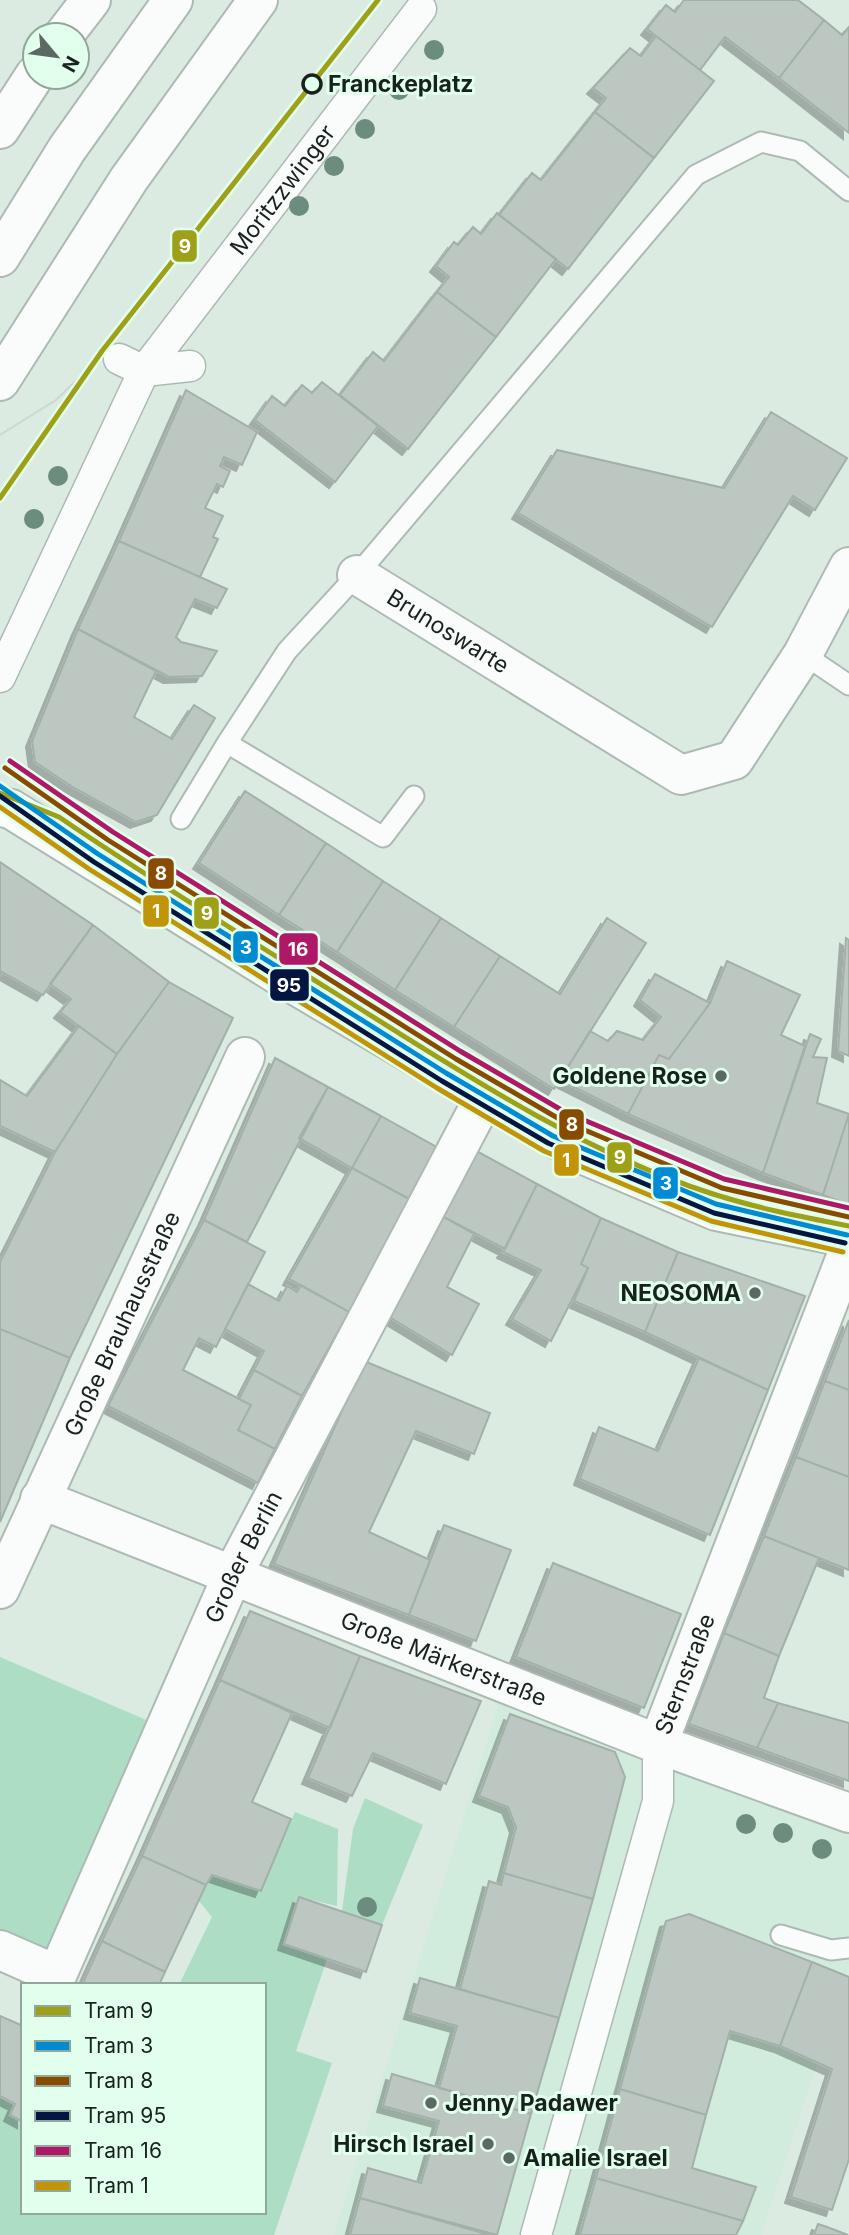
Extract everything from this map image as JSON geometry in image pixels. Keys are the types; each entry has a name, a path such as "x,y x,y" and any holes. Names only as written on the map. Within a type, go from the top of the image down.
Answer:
{"street":[{"path":"75,21 91,0"},
{"path":"0,257 67,149 173,0"},
{"path":"0,381 129,179 258,0"},
{"name":"Moritzzwinger","path":"132,365 421,9"},
{"path":"0,129 25,91"},
{"path":"0,677 132,365 196,320"},
{"path":"132,365 190,366"},
{"name":"Brunoswarte","path":"357,575 681,775 734,760 803,654 849,567"},
{"path":"3,803 484,1098 584,1155 716,1211 849,1238"},
{"name":"Große Brauhausstraße","path":"0,1589 245,1057"},
{"name":"Großer Berlin","path":"0,1950 57,1975 233,1574 484,1098"},
{"name":"Sternstraße","path":"536,2235 658,1801 658,1744 849,1249"},
{"name":"Große Märkerstraße","path":"40,1499 658,1744 849,1813"}],"lane":[{"path":"181,819 288,651 357,575 696,175 761,142 800,151 849,191"},
{"path":"803,654 849,685"},
{"path":"228,743 383,836 414,796"},
{"path":"781,1935 831,1950 849,1948"}],"shaded area":[{"path":"503,1690 849,1827 849,1966 761,2235 334,2235"}],"green space":[{"path":"0,1657 165,1728 57,1975 0,1950"},
{"path":"365,1798 423,1825 382,1925 342,1911 353,1829"},
{"path":"295,1812 338,1829 337,1906 299,1897 284,1943 327,1959 296,2051 332,2063 274,2235 0,2235 0,2098 15,2106 10,2115 21,2121 21,2214 266,2214 266,1983 180,1983 212,1917 199,1901 212,1875 261,1891"}],"building":[{"path":"684,0 798,0 824,20 779,78 725,37 700,70 647,29 666,5 675,12"},
{"path":"824,20 842,35 849,27 849,133 779,78"},
{"path":"656,36 714,81 654,158 595,112 606,98 593,88 630,48 641,56"},
{"path":"595,112 654,158 568,269 499,215 532,173 541,180"},
{"path":"497,213 556,259 496,337 437,292 449,277 436,266 454,242 458,245 473,227 481,234"},
{"path":"437,292 496,337 408,449 340,395 373,352 384,361"},
{"path":"322,382 378,426 335,482 255,420 272,396 285,406 302,385 312,393"},
{"path":"186,390 257,432 242,465 224,457 220,466 230,471 223,487 217,484 205,508 223,516 213,537 218,539 200,577 119,541"},
{"path":"771,412 847,458 815,510 793,496 712,627 518,513 557,450 724,488"},
{"path":"119,541 227,589 217,608 195,599 176,637 181,642 217,651 202,676 169,677 78,629"},
{"path":"78,629 156,671 134,717 172,739 194,705 215,718 157,815 136,822 71,786 35,762 32,741"},
{"path":"245,791 326,843 279,915 199,863"},
{"path":"326,843 383,881 337,952 279,915"},
{"path":"0,862 93,925 43,995 2,972 0,975"},
{"path":"383,881 441,918 395,990 337,952"},
{"path":"441,918 500,956 454,1027 395,990"},
{"path":"607,918 646,943 554,1089 454,1027 500,956 560,994"},
{"path":"93,925 169,982 117,1054 60,1012 71,999 50,984"},
{"path":"846,938 849,940 849,1056 838,1051"},
{"name":"Goldene Rose","path":"727,961 800,995 781,1035 805,1046 763,1173 628,1114 659,1055 669,1059 710,1003"},
{"path":"655,974 710,1003 669,1059 659,1055 628,1114 560,1080 590,1031 608,1041 617,1031 643,1040 661,1017 640,1000"},
{"path":"169,982 233,1018 70,1358 0,1329 0,1262 55,1152 117,1054"},
{"path":"79,1026 117,1054 55,1152 0,1126 0,1080 27,1096"},
{"path":"810,1034 821,1039 813,1057 827,1058 817,1103 849,1114 823,1195 763,1173"},
{"path":"275,1058 328,1087 247,1242 204,1220"},
{"path":"328,1087 381,1116 352,1168 299,1138"},
{"path":"849,1114 849,1205 823,1195"},
{"path":"381,1116 440,1149 411,1200 352,1168"},
{"path":"471,1148 537,1184 505,1249 438,1214"},
{"path":"352,1168 411,1200 349,1312 289,1279"},
{"path":"537,1184 601,1218 581,1264 588,1268 551,1341 512,1319 541,1270 503,1252"},
{"path":"438,1214 474,1234 447,1287 479,1304 452,1355 386,1315"},
{"path":"601,1218 678,1252 645,1332 574,1301 588,1268 581,1264"},
{"path":"204,1220 265,1252 216,1347 199,1338 183,1370 251,1405 238,1430 275,1449 258,1483 108,1406"},
{"path":"678,1252 805,1296 768,1390 645,1332"},
{"path":"248,1284 279,1301 287,1286 297,1292 301,1285 349,1312 302,1396 254,1370 264,1351 225,1329"},
{"path":"849,1320 849,1390 825,1381"},
{"path":"0,1329 70,1358 0,1522"},
{"path":"699,1358 768,1390 710,1535 580,1479 599,1427 658,1451"},
{"path":"364,1361 490,1413 474,1454 416,1431 369,1532 430,1560 409,1615 274,1564"},
{"path":"254,1370 302,1396 275,1449 238,1430 251,1405 239,1399"},
{"path":"825,1381 849,1390 849,1477 796,1457"},
{"path":"796,1457 849,1477 849,1570 764,1536"},
{"path":"444,1525 511,1550 476,1641 409,1615"},
{"path":"764,1536 819,1558 779,1656 724,1633"},
{"path":"553,1563 681,1614 644,1708 516,1657"},
{"path":"250,1611 360,1656 330,1728 220,1680"},
{"path":"724,1633 779,1656 764,1698 778,1703 757,1748 689,1724"},
{"path":"360,1656 481,1701 446,1784 373,1753 352,1796 308,1778"},
{"path":"220,1680 292,1713 252,1802 291,1819 261,1891 212,1875 206,1885 142,1856"},
{"path":"778,1703 849,1723 849,1781 757,1748"},
{"path":"510,1714 615,1752 625,1777 593,1899 504,1873 516,1827 508,1807 479,1796"},
{"path":"142,1856 206,1885 165,1972 102,1941"},
{"path":"504,1873 593,1899 559,2018 460,1989 489,1881 501,1885"},
{"path":"299,1897 382,1925 366,1972 284,1944"},
{"path":"689,1914 812,1962 780,2046 730,2031 706,2115 620,2089 666,1921"},
{"path":"102,1941 165,1972 160,1983 83,1983"},
{"path":"812,1962 849,1977 849,2159 832,2210 791,2197 832,2069 780,2046"},
{"path":"420,1978 559,2018 531,2114 439,2088 457,2026 410,2013"},
{"path":"0,2016 21,2025 21,2121 10,2115 15,2104 0,2096"},
{"path":"392,2074 531,2114 497,2235 360,2198 368,2168 421,2183 439,2121 383,2106"},
{"path":"620,2089 706,2115 692,2168 756,2187 743,2221 596,2178"},
{"path":"596,2178 743,2221 736,2235 580,2235"},
{"path":"360,2198 490,2235 350,2235"},
{"path":"818,2224 827,2227 848,2235 814,2235"}],"tram line":[{"name":"9","path":"0,498 102,351 378,0"},
{"path":"0,435 56,400 88,369"},
{"name":"16","path":"10,761 113,832 460,1051 565,1112 724,1179 849,1208"},
{"name":"8","path":"5,768 108,840 456,1059 561,1120 722,1188 849,1217"},
{"name":"3","path":"0,786 98,854 446,1073 553,1136 716,1204 847,1235"},
{"name":"9","path":"0,793 59,817 419,1046 512,1102 609,1153 710,1193 762,1208 849,1226"},
{"name":"95","path":"0,796 94,862 442,1081 548,1143 714,1213 845,1243"},
{"name":"1","path":"0,807 89,869 437,1088 544,1151 711,1221 843,1252"}],"place":[{"name":"Franckeplatz","path":"312,84"},
{"name":"Goldene Rose","path":"721,1076"},
{"name":"NEOSOMA","path":"755,1293"},
{"name":"Jenny Padawer","path":"431,2103"},
{"name":"Hirsch Israel","path":"488,2144"},
{"name":"Amalie Israel","path":"509,2158"}]}
